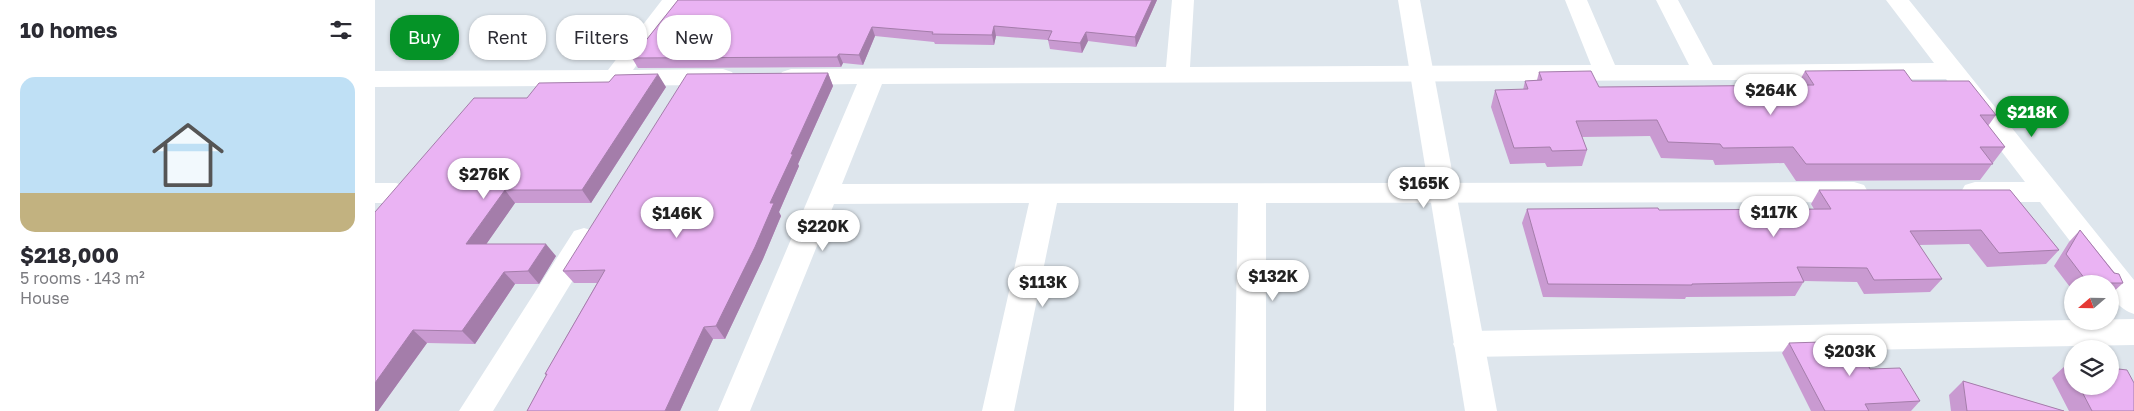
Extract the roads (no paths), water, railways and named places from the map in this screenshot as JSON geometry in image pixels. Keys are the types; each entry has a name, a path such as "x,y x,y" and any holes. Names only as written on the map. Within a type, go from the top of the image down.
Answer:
{"street":[{"path":"615,78 673,0"},
{"path":"1177,74 1183,0"},
{"path":"1409,0 1481,411"},
{"path":"1576,0 1606,72"},
{"path":"1667,0 1705,72"},
{"path":"1897,0 2134,302"},
{"path":"375,79 1952,71"},
{"path":"734,411 873,76"},
{"path":"670,102 686,77"},
{"path":"477,100 496,78"},
{"path":"375,217 393,188"},
{"path":"1249,411 1252,192"},
{"path":"823,194 1880,192"},
{"path":"1949,192 2047,192"},
{"path":"998,411 1045,195"},
{"path":"475,411 597,219"},
{"path":"1469,344 2134,332"}]}
